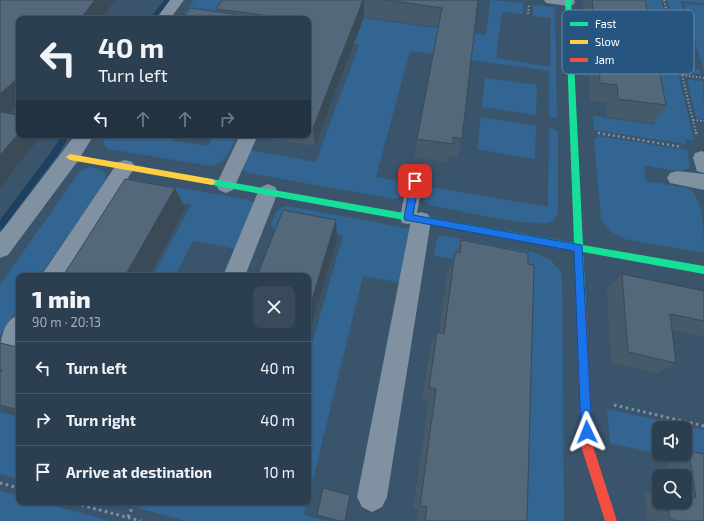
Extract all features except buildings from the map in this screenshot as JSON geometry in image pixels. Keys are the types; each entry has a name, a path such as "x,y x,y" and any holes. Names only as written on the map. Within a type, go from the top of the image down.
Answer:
{"street":[{"path":"165,16 177,0"},
{"path":"550,0 568,1"},
{"path":"571,74 587,446 611,521"},
{"path":"0,249 83,138"},
{"path":"226,185 248,138"},
{"path":"70,157 704,270"},
{"path":"54,273 125,167"},
{"path":"677,178 704,182"},
{"path":"235,273 268,192"},
{"path":"372,497 415,219"},
{"path":"0,353 16,329"}],"lane":[{"path":"415,181 415,219"}],"path":[{"path":"664,0 666,10"},
{"path":"528,14 529,3"},
{"path":"597,133 702,158 682,75 704,78"},
{"path":"693,120 704,121"},
{"path":"610,404 704,426"},
{"path":"0,483 16,487"},
{"path":"82,505 142,521"},
{"path":"128,517 134,505"}],"shaded area":[{"path":"194,0 232,0 240,16 182,16"},
{"path":"490,0 523,3 523,14 502,12 496,58 550,67 551,18 533,16 533,5 555,7 557,118 549,117 549,71 410,51 376,177 408,183 406,192 403,196 394,199 248,173 243,169 244,161 249,150 316,162 359,45 317,39 311,26 311,16 297,16 242,1 486,35"},
{"path":"633,0 661,0 663,10 635,10"},
{"path":"667,0 704,0 704,3 681,1 684,10 670,10"},
{"path":"684,3 704,6 704,72 694,38 694,10 686,10"},
{"path":"694,65 695,69 700,70 701,74 694,73"},
{"path":"646,74 678,74 694,141 685,139 686,144 594,130 593,116 655,125"},
{"path":"485,78 537,85 536,115 482,107"},
{"path":"687,79 703,81 704,119 696,118"},
{"path":"481,117 536,126 535,159 477,149"},
{"path":"549,128 558,132 558,213 551,222 529,223 512,221 430,205 424,201 425,186 548,207"},
{"path":"598,136 687,150 690,167 675,170 661,169 644,165 646,181 688,188 693,193 697,199 702,216 704,251 699,252 624,239 606,226 601,219 594,139"},
{"path":"103,138 176,138 174,141 208,146 212,138 237,138 225,158 221,162 211,166 109,149 105,146"},
{"path":"89,167 98,169 106,174 105,181 42,273 16,273 16,311 0,335 0,285 80,171"},
{"path":"135,180 249,200 253,203 252,211 236,249 193,241 177,272 180,273 155,273 191,205 137,194 128,185"},
{"path":"288,206 412,229 402,283 363,276 311,487 311,347 343,236 284,224 279,229 273,228 271,225 276,212"},
{"path":"445,236 532,252 551,260 562,274 564,521 518,521 527,273 434,256 436,242 439,237"},
{"path":"607,409 662,421 652,421 652,452 610,443"},
{"path":"0,412 16,416 16,478 0,474"},
{"path":"692,427 704,430 704,456 692,453"},
{"path":"0,491 16,495 16,505 51,505 110,521 0,521"},
{"path":"306,505 304,515 327,521 186,521 141,509 138,506"}],"waterway":[{"path":"154,16 167,0"},
{"path":"0,226 54,154 64,138"}],"traffic: fast":[{"path":"568,0 568,10"},
{"path":"571,74 581,307"},
{"path":"212,182 704,270"}],"traffic: slow":[{"path":"70,157 212,182"}],"traffic: jam":[{"path":"581,307 587,446 611,521"}],"route":[{"path":"415,181 408,218 579,248 587,432"}]}
